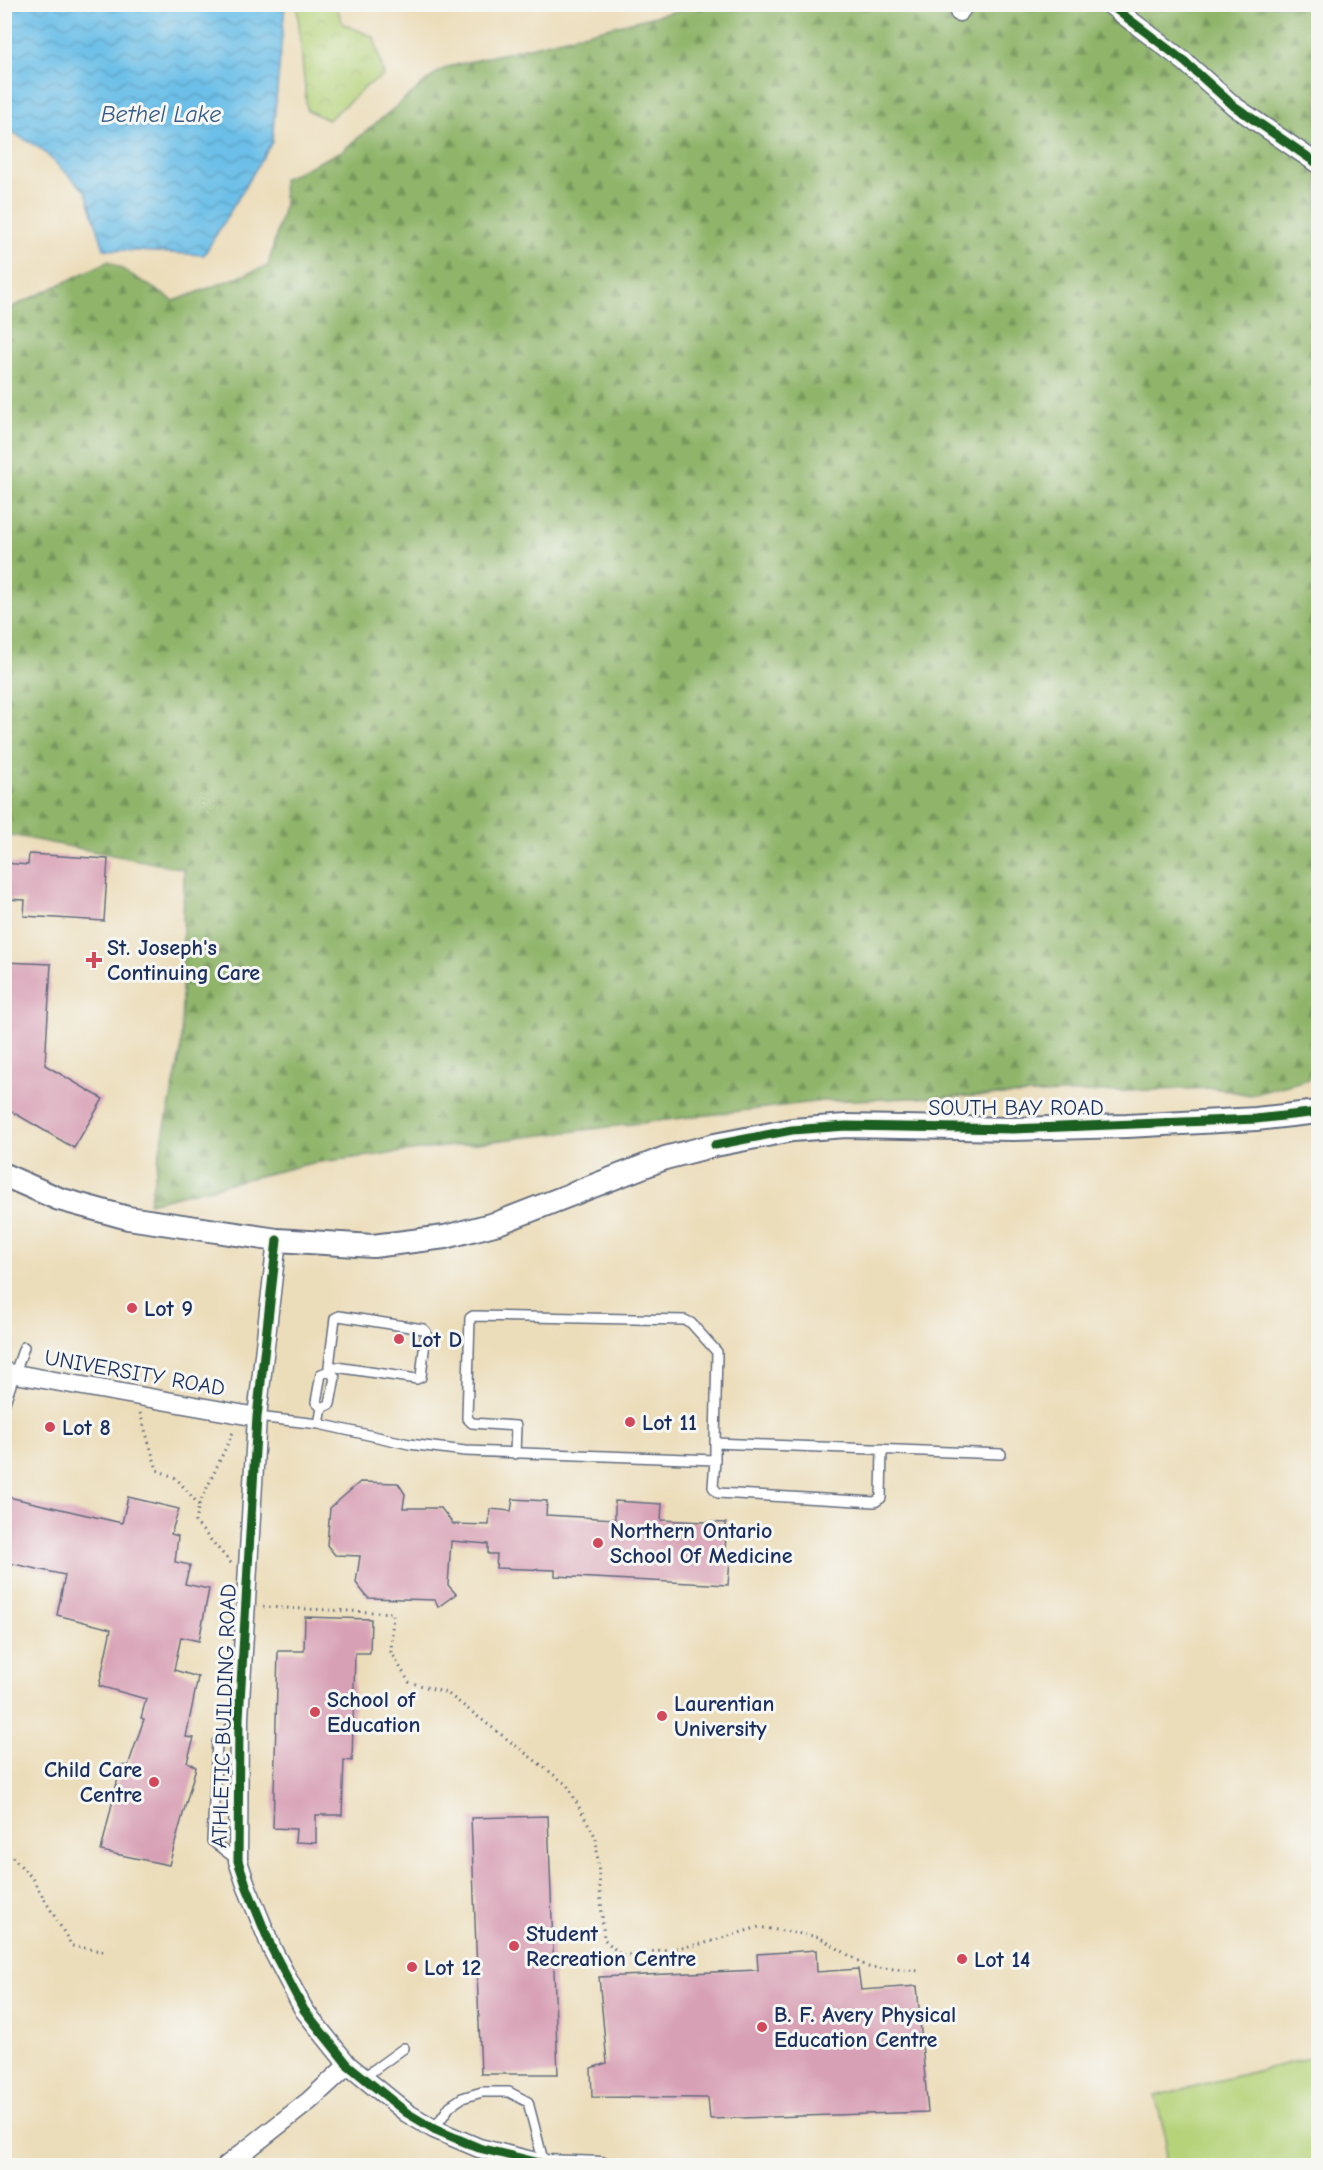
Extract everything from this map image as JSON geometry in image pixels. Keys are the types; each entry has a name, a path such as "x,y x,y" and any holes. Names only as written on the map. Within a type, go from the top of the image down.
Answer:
{"street":[{"path":"1109,4 1185,62 1234,106 1318,164"},
{"name":"SOUTH BAY ROAD","path":"4,1175 59,1198 128,1218 277,1240 373,1246 445,1238 498,1223 665,1158 715,1144 792,1130 846,1126 1013,1129 1115,1126 1256,1119 1318,1112"},
{"name":"ATHLETIC BUILDING ROAD","path":"277,1240 257,1417 238,1718 238,1861 272,1949 293,1990 304,2010 348,2065 407,2112 434,2130 479,2148 544,2164 601,2166"},
{"name":"UNIVERSITY ROAD","path":"10,1372 134,1397 257,1417"},
{"path":"226,2166 309,2101 348,2065"}],"lane":[{"path":"322,1408 316,1402 321,1374 329,1368 417,1379 421,1377 426,1332 423,1329 339,1316 335,1318 329,1368 335,1377 330,1404 322,1408"},
{"path":"515,1454 516,1426 472,1423 467,1418 470,1318 473,1316 685,1320 691,1323 717,1352 713,1487 718,1493 875,1502 880,1498 882,1449"},
{"path":"4,1405 10,1372 24,1347"},
{"path":"320,1424 322,1408"},
{"path":"257,1417 320,1424 409,1444 515,1454 715,1460"},
{"path":"715,1443 1001,1454"},
{"path":"238,1718 217,1742 212,1841 238,1861"},
{"path":"364,2077 404,2048"},
{"path":"434,2130 450,2106 462,2098 482,2092 509,2092 528,2102 544,2164"}],"path":[{"path":"134,1397 157,1470 176,1478 199,1505"},
{"path":"237,1414 233,1434 199,1505 195,1522 247,1580"},
{"path":"246,1606 393,1612 391,1652 409,1682 447,1693 567,1785 596,1838 604,1939 622,1956 702,1944 759,1927 819,1937 868,1967 921,1971"},
{"path":"4,1848 32,1878 72,1946 107,1952"}],"green space":[{"path":"297,5 336,5 343,24 374,37 384,76 368,85 328,120 307,110"},
{"path":"700,5 1318,5 1318,1077 1250,1095 1214,1088 823,1101 312,1163 149,1203 181,1051 184,869 5,834 4,311 109,261 174,301 268,266 284,206 283,179 342,151 438,72 448,67"},
{"path":"1318,2056 1318,2165 1164,2165 1166,2138 1155,2096"}],"water":[{"name":"Bethel Lake","path":"5,4 285,5 272,142 204,255 104,249 86,192 41,149 5,128"}],"building":[{"path":"29,854 108,859 104,921 24,916 25,900 4,899 4,863 28,865"},
{"path":"4,962 51,964 45,1065 103,1099 74,1148 4,1107"},
{"path":"360,1482 398,1483 405,1494 403,1508 441,1508 453,1524 489,1525 490,1509 511,1511 513,1499 547,1501 546,1515 615,1519 615,1501 662,1504 661,1520 726,1523 725,1559 730,1560 728,1585 555,1576 555,1570 496,1568 497,1554 488,1554 488,1544 451,1541 448,1585 456,1594 438,1607 435,1600 368,1598 356,1583 360,1556 335,1555 327,1545 330,1508"},
{"path":"4,1496 122,1523 128,1497 179,1509 171,1534 178,1536 175,1562 190,1565 185,1584 209,1589 199,1641 181,1637 174,1670 198,1677 186,1737 194,1738 187,1762 196,1767 169,1865 101,1851 121,1765 128,1766 144,1719 141,1718 146,1699 99,1686 111,1629 57,1615 65,1575 4,1562"},
{"name":"School of Education","path":"305,1617 371,1619 370,1653 355,1653 352,1761 344,1760 342,1815 316,1815 316,1843 295,1842 296,1829 273,1828 278,1651 304,1651"},
{"name":"Student Recreation Centre","path":"548,1816 558,2074 481,2074 471,1818"},
{"name":"B. F. Avery Physical Education Centre","path":"816,1950 817,1972 858,1969 861,1990 917,1986 928,2112 710,2119 708,2098 592,2097 591,2068 607,2063 599,1977 758,1970 757,1954"}],"cycle path":[{"path":"1109,4 1185,62 1234,106 1318,164"},
{"path":"715,1145 792,1130 846,1126 1013,1129 1256,1119 1318,1112"},
{"path":"277,1240 257,1417 239,1718 238,1861 246,1885 272,1949 304,2010 348,2065 407,2113 434,2129 479,2148 544,2164 601,2166"}],"place":[{"name":"St. Joseph's Continuing Care","path":"94,960"},
{"name":"Lot 9","path":"132,1308"},
{"name":"Lot D","path":"399,1339"},
{"name":"Lot 11","path":"630,1422"},
{"name":"Lot 8","path":"50,1427"},
{"name":"Northern Ontario School Of Medicine","path":"598,1543"},
{"name":"School of Education","path":"315,1712"},
{"name":"Laurentian University","path":"662,1716"},
{"name":"Child Care Centre","path":"154,1782"},
{"name":"Student Recreation Centre","path":"514,1946"},
{"name":"Lot 14","path":"962,1959"},
{"name":"Lot 12","path":"412,1967"},
{"name":"B. F. Avery Physical Education Centre","path":"762,2027"}]}
